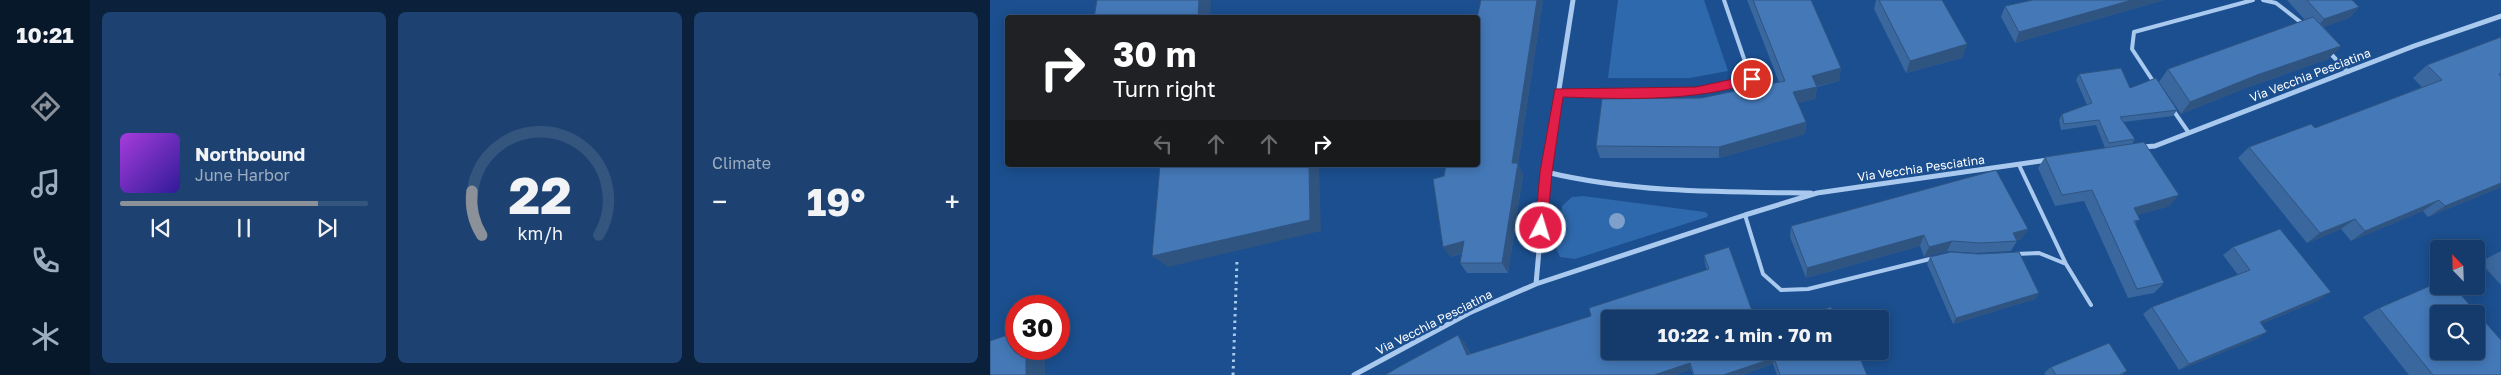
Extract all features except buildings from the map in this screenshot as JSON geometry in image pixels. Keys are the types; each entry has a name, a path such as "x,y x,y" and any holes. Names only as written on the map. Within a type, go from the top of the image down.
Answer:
{"street":[{"path":"1536,284 1546,172 1573,0"},
{"name":"Via Vecchia Pesciatina","path":"2135,148 2155,146 2414,46 2501,16"},
{"name":"Via Vecchia Pesciatina","path":"1354,375 1469,313 1536,284 1744,215 1817,193 2057,159"},
{"path":"1546,172 1571,179 1657,189 1817,193"}],"lane":[{"path":"1559,92 1618,94 1696,92 1752,79 1724,0"},
{"path":"2158,87 2132,49 2134,32 2253,0"},
{"path":"2263,0 2276,3 2305,25"},
{"path":"2329,52 2348,72"},
{"path":"2168,102 2189,133"},
{"path":"2019,164 2066,264 2091,305"},
{"path":"1744,215 1763,274 1781,290 1808,289 1938,258"},
{"path":"2012,255 2039,253 2066,264"}],"path":[{"path":"1233,375 1237,260"}],"shaded area":[{"path":"1618,0 1704,0 1728,71 1690,78 1608,78"},
{"path":"1583,196 1705,212 1708,214 1707,217 1575,259 1560,257 1557,250 1562,206 1572,197"}],"route":[{"path":"1541,228 1546,172 1559,92 1618,94 1696,92 1752,79"}]}
